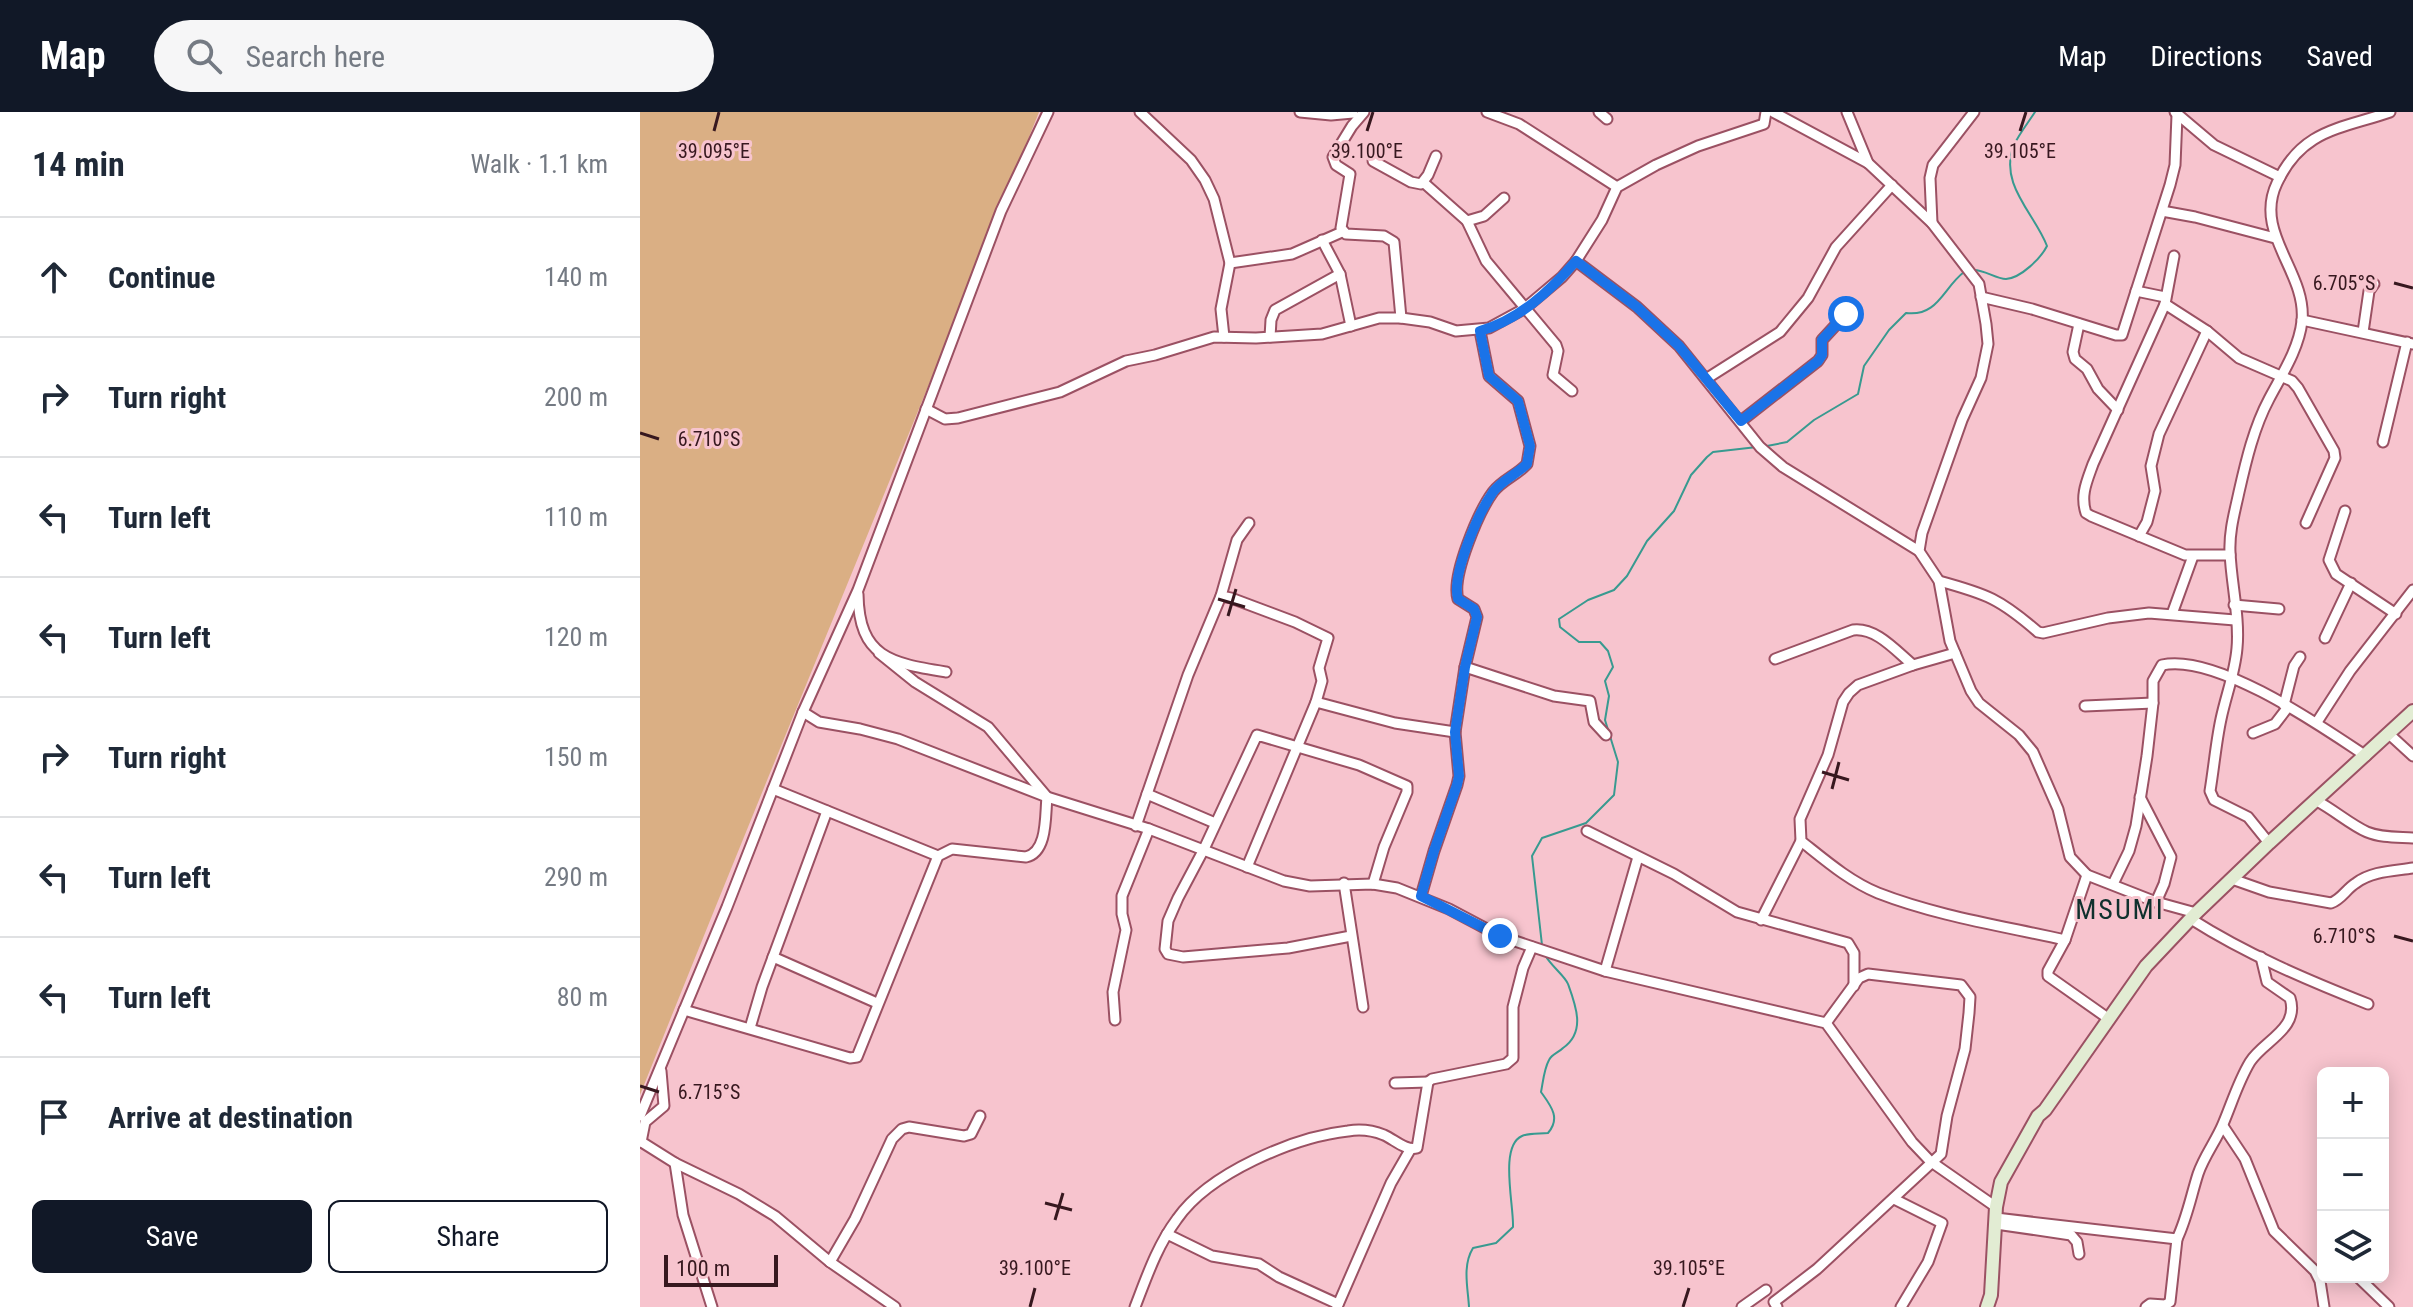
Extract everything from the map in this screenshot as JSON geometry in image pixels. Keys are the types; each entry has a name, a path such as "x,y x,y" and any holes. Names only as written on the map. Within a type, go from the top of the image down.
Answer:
{"street":[{"path":"640,1116 803,712 858,590 1001,211 1048,112"},
{"path":"1140,112 1184,152 1205,180 1214,199 1230,263 1221,309 1224,337"},
{"path":"1300,112 1357,114"},
{"path":"1487,112 1519,124 1617,187"},
{"path":"926,409 945,419 958,418 1060,392 1126,361 1214,337 1322,334 1379,318 1430,322 1456,331 1480,331 1524,309 1545,293 1576,261 1602,220 1617,187 1686,151 1764,124 1766,112"},
{"path":"1773,112 1868,163 1932,223 1979,284 1988,344 1986,363 1962,420 1922,533 1919,551"},
{"path":"1847,112 1868,163"},
{"path":"1932,223 1930,178 1933,165 1974,112"},
{"path":"2269,843 2248,817 2210,796 2221,717 2233,679 2238,644 2230,534 2251,449 2302,320 2296,284 2275,238 2269,210 2280,177 2299,151 2315,136 2390,112"},
{"path":"1981,297 2122,335 2175,165 2176,113"},
{"path":"2176,113 2214,145 2280,177"},
{"path":"1342,232 1350,174 1336,165 1333,157 1357,114"},
{"path":"1423,182 1436,156"},
{"path":"1373,161 1411,182 1423,182 1467,221 1486,261 1556,345 1558,351 1553,375 1572,391"},
{"path":"1706,379 1780,332 1808,298 1836,247 1892,185"},
{"path":"1467,221 1484,216 1504,198"},
{"path":"2162,211 2275,238"},
{"path":"1230,263 1292,254 1342,232 1384,236 1394,242 1401,318"},
{"path":"1322,240 1340,274 1351,326"},
{"path":"2174,256 2165,300 2093,464 2083,490 2082,503 2086,513 2176,552 2193,556 2230,555"},
{"path":"1576,261 1637,307 1679,346 1760,447 1783,467 1919,551 1939,581 1950,641 1979,703 2019,735 2033,752 2058,809 2070,857 2087,875 2194,916 2261,957 2368,1004"},
{"path":"1270,337 1275,310 1340,274"},
{"path":"2363,332 2369,291 2374,284"},
{"path":"2136,291 2165,300 2239,358 2282,377 2298,388 2335,458 2306,523"},
{"path":"1741,421 1818,361 1822,355 1822,340 1846,314"},
{"path":"2302,320 2410,343 2383,442"},
{"path":"2079,324 2073,352 2075,359 2087,369 2098,389 2118,410"},
{"path":"1421,896 1459,776 1455,732 1477,617 1474,609 1457,595 1466,551 1492,493 1527,464 1530,446 1518,401 1489,376 1480,331"},
{"path":"2139,536 2147,522 2155,491 2151,466 2159,434 2207,331"},
{"path":"2345,511 2329,560 2336,574 2396,614"},
{"path":"1136,826 1188,675 1221,596 1237,540 1249,523"},
{"path":"2172,614 2193,556"},
{"path":"1939,581 1985,594 2043,633 2108,618 2149,613 2235,620"},
{"path":"2325,638 2351,583"},
{"path":"684,1010 850,1058 857,1057 938,856 952,849 1033,856 1041,844 1047,797 988,727 915,682 879,653 863,630 858,590"},
{"path":"2317,722 2350,671 2413,590"},
{"path":"1221,596 1327,637 1319,668 1322,681 1316,702 1247,867"},
{"path":"2234,605 2279,609"},
{"path":"1775,659 1863,629 1873,632 1913,665"},
{"path":"879,653 919,668 946,672"},
{"path":"1761,920 1801,841 1800,819 1828,755 1843,702 1849,693 1858,685 1955,653"},
{"path":"2253,733 2275,724 2286,706 2294,666 2300,657"},
{"path":"2113,884 2129,851 2140,797 2153,703 2153,681 2162,665 2174,662 2195,665 2233,679 2317,722 2366,756"},
{"path":"1465,667 1554,696 1590,701 1594,722 1606,735"},
{"path":"1316,702 1395,723 1455,732"},
{"path":"2085,706 2153,703"},
{"path":"1987,1307 1991,1295 2001,1182 2038,1116 2146,966 2269,843 2413,711"},
{"path":"803,712 819,722 898,739 1047,797 1149,829 1299,884 1373,884 1421,896 1500,936 1605,971 1826,1023 1912,1142 1930,1161 1996,1217 2071,1235 2077,1242 2079,1254"},
{"path":"2389,734 2413,756"},
{"path":"1351,936 1276,949 1183,957 1168,954 1164,943 1168,921 1253,738 1264,736 1359,765 1407,786 1373,884"},
{"path":"773,789 938,856"},
{"path":"1147,794 1215,823"},
{"path":"2140,797 2171,857 2156,902"},
{"path":"2317,801 2338,811 2364,831 2382,836 2413,838"},
{"path":"750,1028 827,811"},
{"path":"1115,1020 1113,992 1126,930 1122,896 1149,829"},
{"path":"1587,831 1674,874 1737,912 1807,929 1848,943 1854,953 1854,986"},
{"path":"1801,841 1855,881 1877,892 1936,910 2065,940"},
{"path":"1605,971 1638,857"},
{"path":"2232,879 2269,892 2331,903 2368,876 2413,868"},
{"path":"2087,875 2065,940 2048,976 2109,1019"},
{"path":"1344,883 1363,1007"},
{"path":"1395,1083 1428,1082 1511,1062 1514,1053 1513,1007 1523,968 1533,948"},
{"path":"773,957 877,1003"},
{"path":"2146,1307 2170,1302 2177,1239 2198,1173 2223,1126 2233,1095 2252,1059 2283,1032 2291,1009 2290,998 2271,986 2264,977 2261,957"},
{"path":"1777,1307 1774,1302 1817,1269 1941,1154 1947,1116 1965,1049 1970,997 1967,989 1952,982 1877,973 1859,978 1826,1023"},
{"path":"661,1067 664,1106 645,1122 641,1142 675,1163 755,1203 796,1232 830,1262 895,1307"},
{"path":"1167,1234 1212,1256 1259,1264 1337,1305 1391,1183 1410,1150 1417,1148 1428,1082"},
{"path":"830,1262 855,1219 892,1139 902,1129 909,1127 964,1136 971,1134 980,1116"},
{"path":"2223,1126 2245,1159 2274,1231 2317,1267"},
{"path":"1135,1307 1154,1254 1188,1205 1241,1166 1281,1149 1348,1131 1363,1130 1383,1135 1410,1150"},
{"path":"675,1163 683,1215 712,1307"},
{"path":"1894,1199 1942,1223 1928,1262 1901,1307"},
{"path":"1996,1217 2177,1239"},
{"path":"2320,1283 2324,1307"},
{"path":"2364,1283 2389,1307"},
{"path":"1742,1307 1766,1290"}],"shaded area":[{"path":"640,112 1039,112 640,1095"}],"waterway":[{"path":"1974,270 2002,279 2012,278 2030,267 2047,246 2014,186 2011,173 2010,159 2014,145 2035,112"},
{"path":"1767,446 1787,442 1814,420 1858,394 1864,366 1889,330 1906,313 1926,311 1933,306 1964,272"},
{"path":"1542,945 1532,856 1542,838 1586,823 1614,795 1618,762 1605,720 1609,696 1605,681 1613,667 1608,651 1600,642 1579,642 1560,627 1559,619 1588,600 1614,590 1627,576 1647,541 1674,511 1691,475 1707,457 1713,452 1757,447"},
{"path":"1469,1307 1466,1277 1470,1255 1473,1248 1496,1243 1513,1227 1509,1177 1511,1151 1522,1136 1548,1133 1552,1128 1553,1112 1541,1092 1545,1071 1550,1058 1570,1042 1577,1027 1576,1010 1568,984 1545,955"}],"district":[{"name":"MSUMI","path":"2120,909"}],"route":[{"path":"1500,936 1421,896 1459,776 1455,732 1477,613 1458,599 1456,588 1466,551 1484,507 1500,485 1524,468 1530,446 1518,401 1489,376 1480,331 1524,309 1545,293 1576,261 1637,307 1679,346 1741,421 1818,361 1822,355 1822,340 1846,314"}]}
